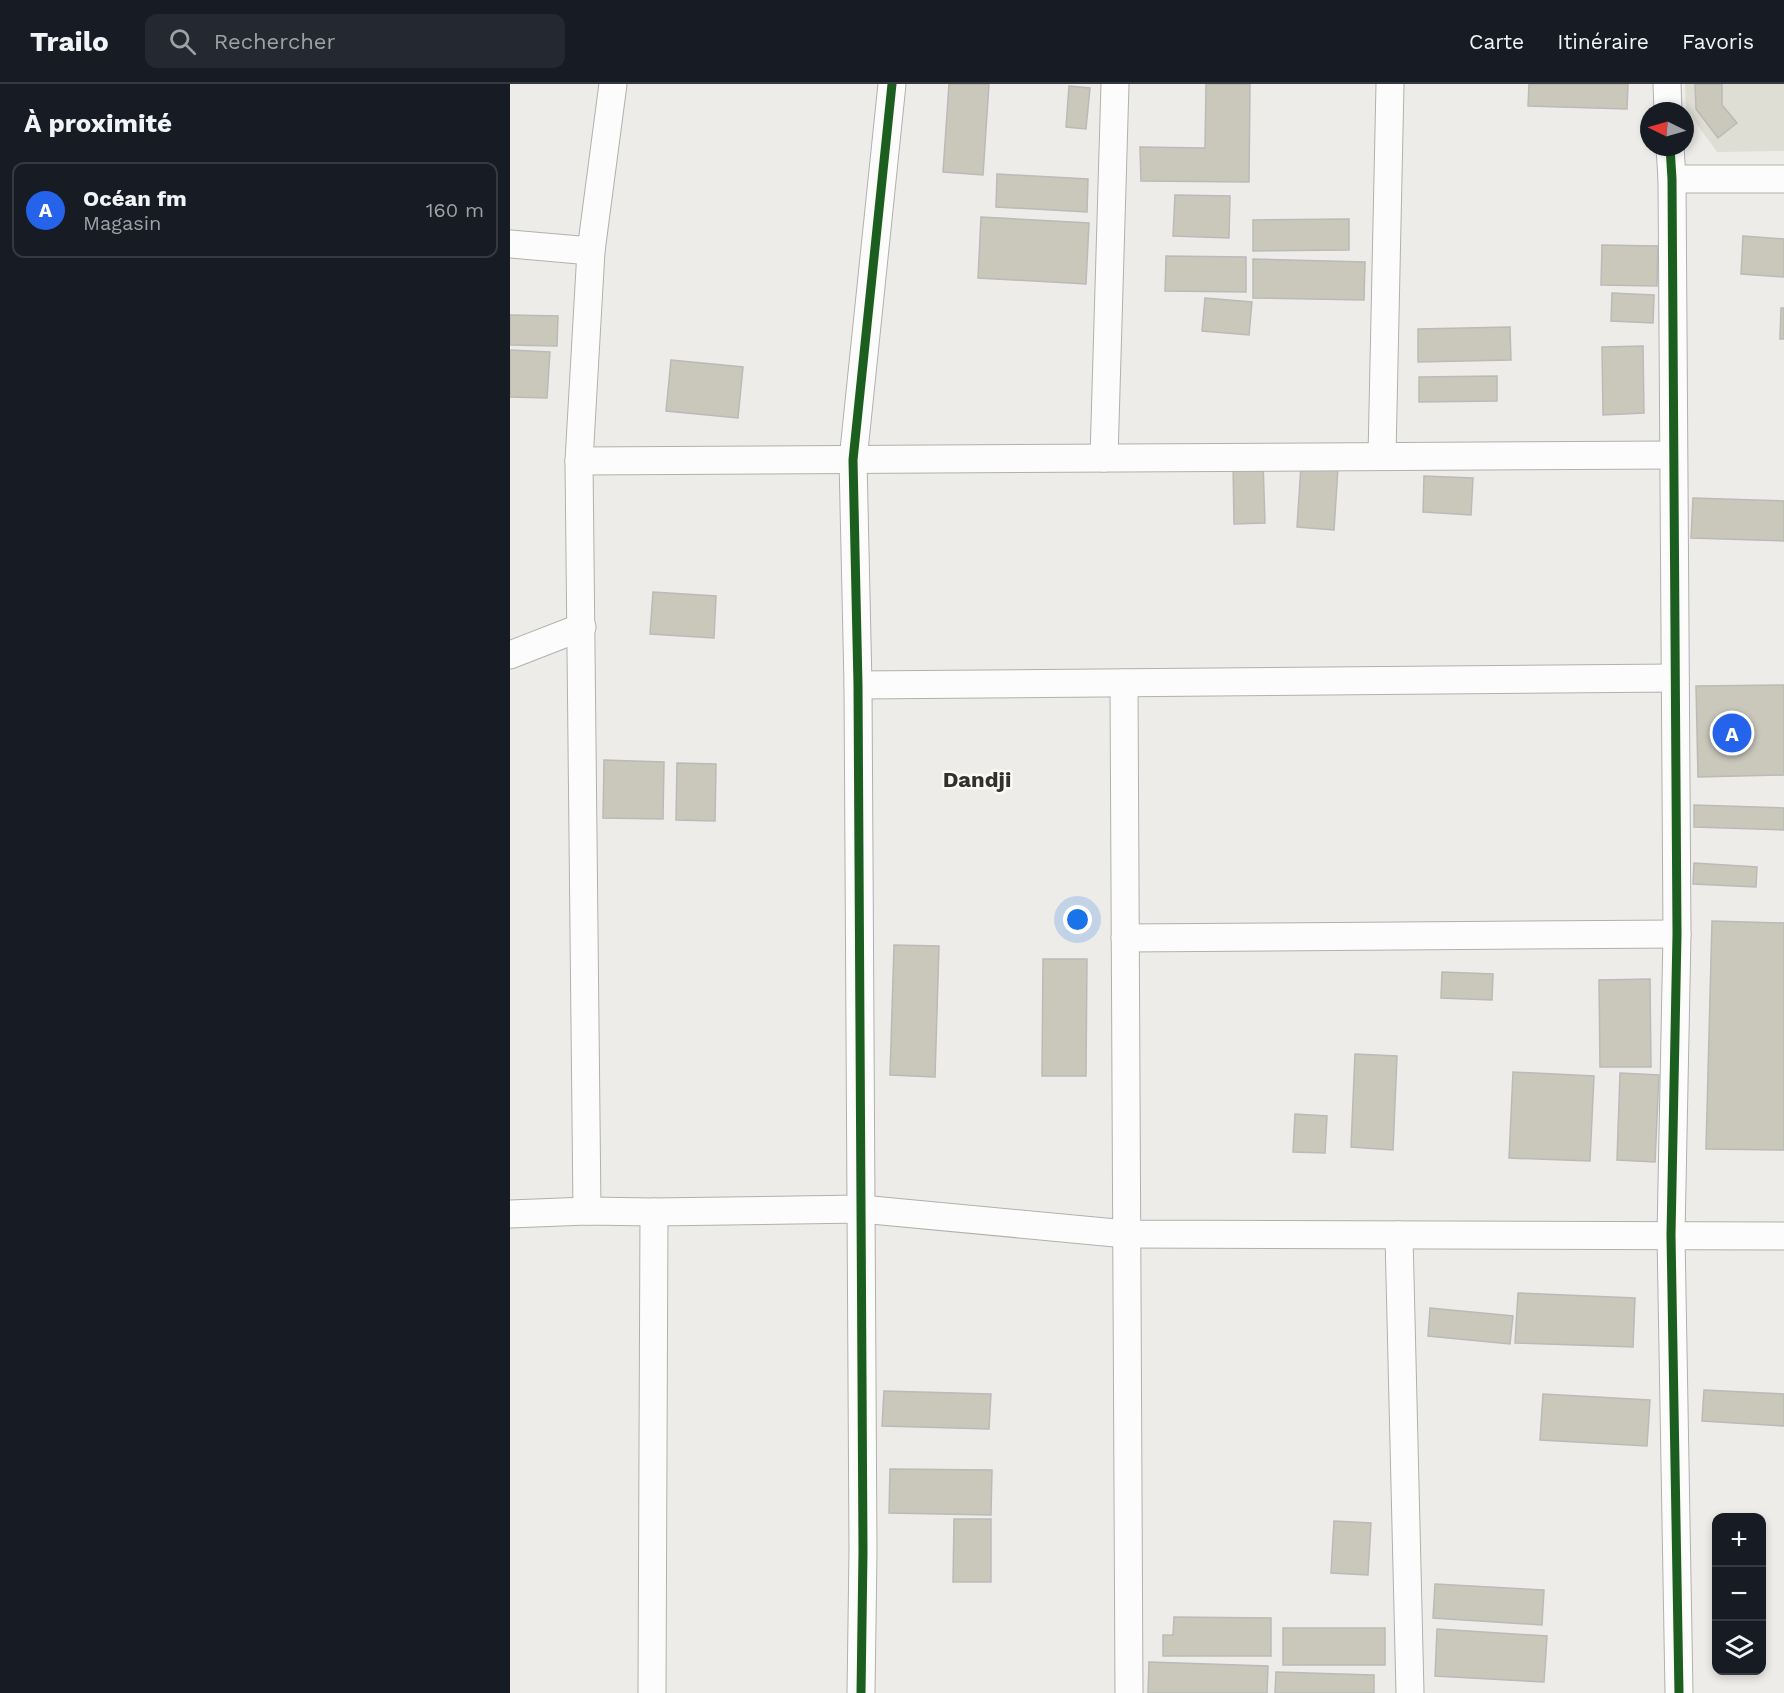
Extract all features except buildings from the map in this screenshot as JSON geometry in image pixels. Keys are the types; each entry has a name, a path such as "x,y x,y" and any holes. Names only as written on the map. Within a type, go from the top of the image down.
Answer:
{"street":[{"path":"587,1211 579,461 591,251 613,84"},
{"path":"861,1693 861,1209 858,685 854,460 891,84"},
{"path":"1104,458 1115,84"},
{"path":"1382,456 1390,84"},
{"path":"1667,84 1668,102"},
{"path":"1671,156 1677,934 1671,1235 1679,1693"},
{"path":"1672,179 1784,179"},
{"path":"510,244 591,251"},
{"path":"579,461 1673,454"},
{"path":"510,655 582,627"},
{"path":"858,685 1675,678"},
{"path":"1124,683 1129,1693"},
{"path":"1125,938 1677,934"},
{"path":"510,1214 587,1211 861,1209 1126,1234 1784,1236"},
{"path":"652,1693 654,1212"},
{"path":"1399,1235 1410,1693"}],"shaded area":[{"path":"1685,84 1784,84 1784,151 1717,152 1694,120 1694,102 1686,102"}],"cycle path":[{"path":"861,1693 863,1552 858,685 853,460 892,84"},
{"path":"1671,156 1677,934 1671,1235 1679,1693"}],"place":[{"name":"Océan fm","path":"1732,733"}],"district":[{"name":"Dandji","path":"977,779"}]}
